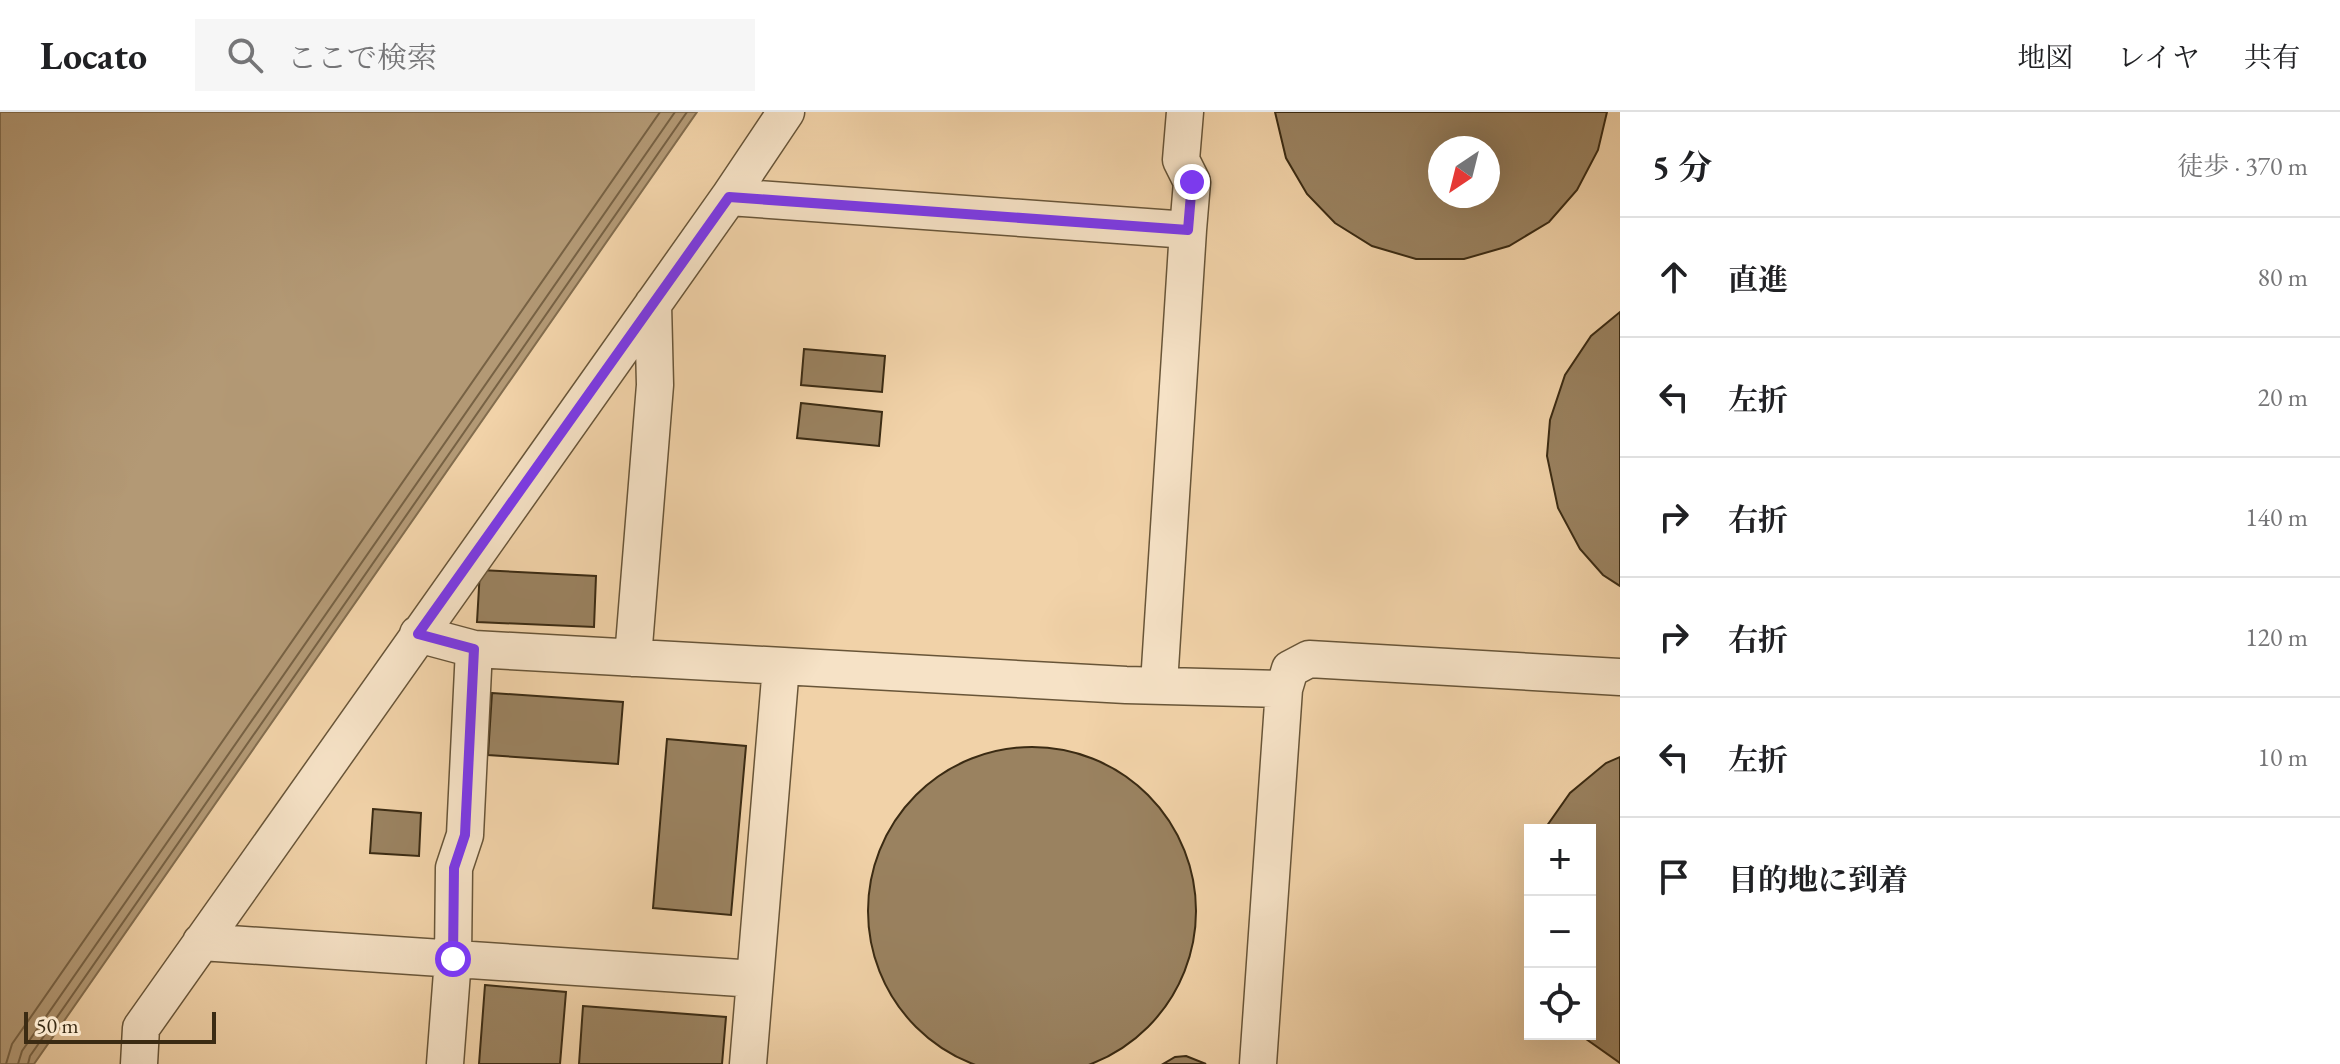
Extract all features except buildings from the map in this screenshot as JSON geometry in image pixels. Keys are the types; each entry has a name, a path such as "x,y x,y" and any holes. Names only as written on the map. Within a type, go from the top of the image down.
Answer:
{"lane":[{"path":"139,1064 137,1045 141,1028 786,112"},
{"path":"1159,684 1192,182 1181,160 1185,112"},
{"path":"729,197 1188,230"},
{"path":"633,658 655,385 653,304"},
{"path":"418,634 474,649 1126,685 1284,689"},
{"path":"445,1064 453,959 454,868 465,835 474,649"},
{"path":"1258,1064 1284,689 1290,669 1309,659 1620,677"},
{"path":"748,1064 781,666"},
{"path":"201,942 755,979"}],"water":[{"path":"0,112 697,112 34,1064 0,1064"}],"route":[{"path":"453,959 454,868 465,835 474,649 418,634 729,197 1188,230 1192,182"}]}
